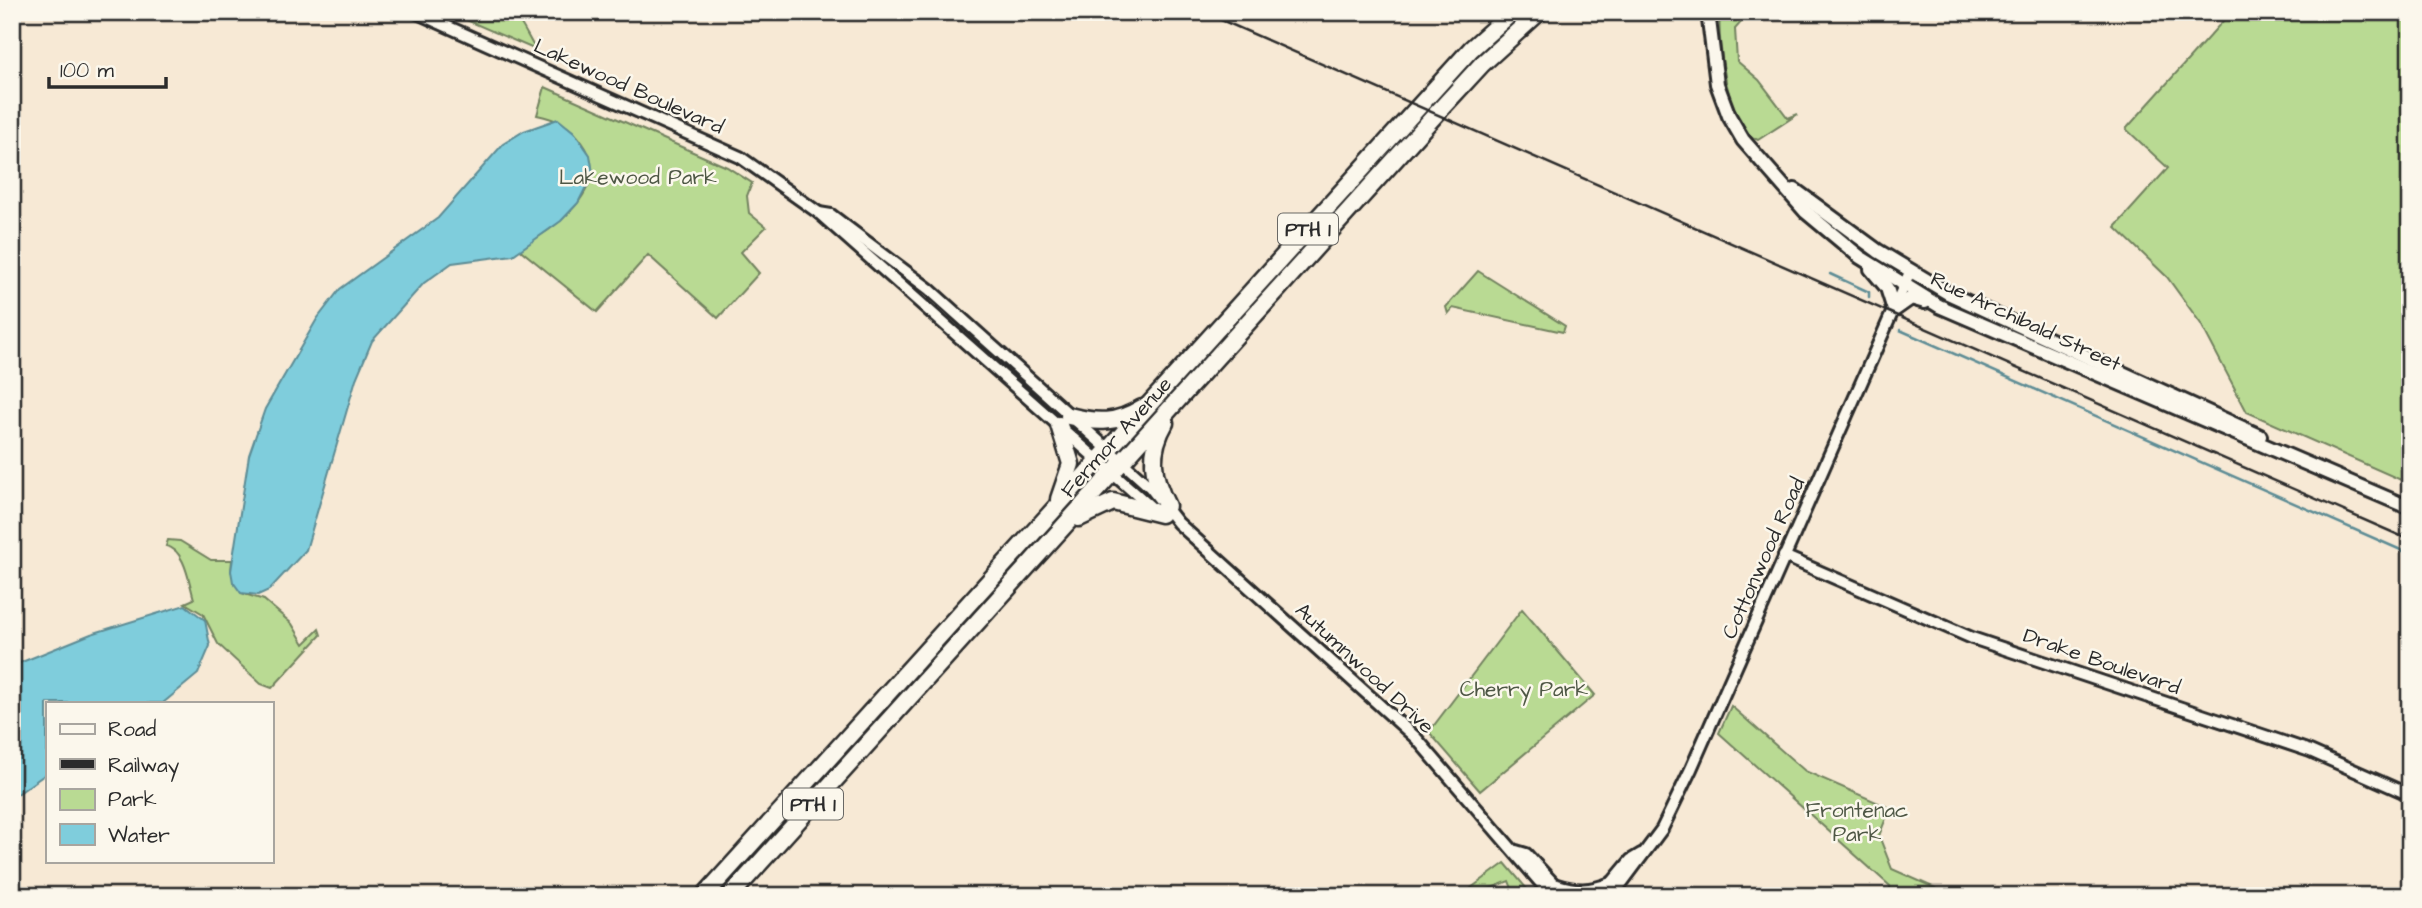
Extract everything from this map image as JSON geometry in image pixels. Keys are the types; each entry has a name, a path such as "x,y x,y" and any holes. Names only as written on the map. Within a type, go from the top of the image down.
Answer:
{"highway":[{"name":"Fermor Avenue","path":"704,896 1472,49 1512,12"},
{"name":"Fermor Avenue","path":"730,896 1482,64 1539,12"},
{"path":"1053,514 1071,464 1064,421 1107,423 1126,418 1153,402"},
{"path":"1062,528 1090,510 1113,502 1164,510 1152,462 1157,436 1175,403"}],"main road":[{"name":"Rue Archibald Street","path":"1708,12 1710,46 1717,84 1729,117 1742,140 1812,216 1860,257 1939,306 2410,508"},
{"name":"Rue Archibald Street","path":"1710,46 1713,12"},
{"name":"Rue Archibald Street","path":"1770,172 1910,272 1985,311 2218,415 2296,458"},
{"path":"1860,257 1887,288 1894,310 1910,299 1939,306"}],"street":[{"name":"Lakewood Boulevard","path":"415,12 733,153 819,213 1104,457"},
{"name":"Lakewood Boulevard","path":"819,213 831,215 920,282 1064,421"},
{"name":"Cottonwood Road","path":"1612,896 1662,829 1682,788 1910,272"},
{"name":"Autumnwood Drive","path":"1104,457 1416,738 1516,851 1526,854 1552,892 1565,896"},
{"name":"Drake Boulevard","path":"1784,556 1972,638 2310,751 2410,795"},
{"name":"Cottonwood Road","path":"1601,896 1630,860 1641,854"},
{"path":"1552,892 1593,891 1611,883"}],"green space":[{"path":"448,12 485,12 514,17 536,50"},
{"path":"1720,12 1750,12 1735,29 1737,61 1759,80 1788,118 1798,114 1758,140 1747,132 1739,119 1726,82 1720,43"},
{"path":"2231,12 2410,12 2410,484 2247,412 2201,324 2167,277 2115,227 2168,168 2126,129"},
{"name":"Lakewood Park","path":"545,87 727,167 752,183 747,196 749,213 766,227 741,252 759,273 718,318 648,255 597,312 518,248 563,219 586,190 591,175 590,158 573,131 537,115"},
{"path":"1478,271 1565,326 1563,332 1453,308 1448,314 1446,307"},
{"path":"168,540 180,541 211,560 232,560 231,571 241,593 264,600 292,624 304,644 319,629 321,635 272,688 261,684 218,644 203,614 185,603 194,599 188,576 178,553 166,546"},
{"name":"Cherry Park","path":"1522,609 1595,695 1480,791 1429,732"},
{"name":"Frontenac Park","path":"1731,706 1805,771 1890,808 1879,836 1892,869 1953,896 1890,896 1890,886 1719,733"},
{"path":"1505,863 1533,896 1515,896 1509,881 1486,890 1488,896 1475,896 1471,888"}],"water":[{"path":"558,119 574,132 590,155 593,173 578,203 561,221 513,255 452,263 424,283 372,341 356,379 306,550 269,590 258,595 241,593 233,582 231,571 249,455 265,409 317,319 340,289 438,218 503,144 524,131"},
{"path":"185,605 205,620 210,646 198,674 164,702 46,702 46,774 12,798 12,666 91,634"}],"waterway":[{"path":"1830,274 1869,292 1869,297"},
{"path":"1900,330 2410,554"}],"railway":[{"path":"1203,12 2410,540"}]}
